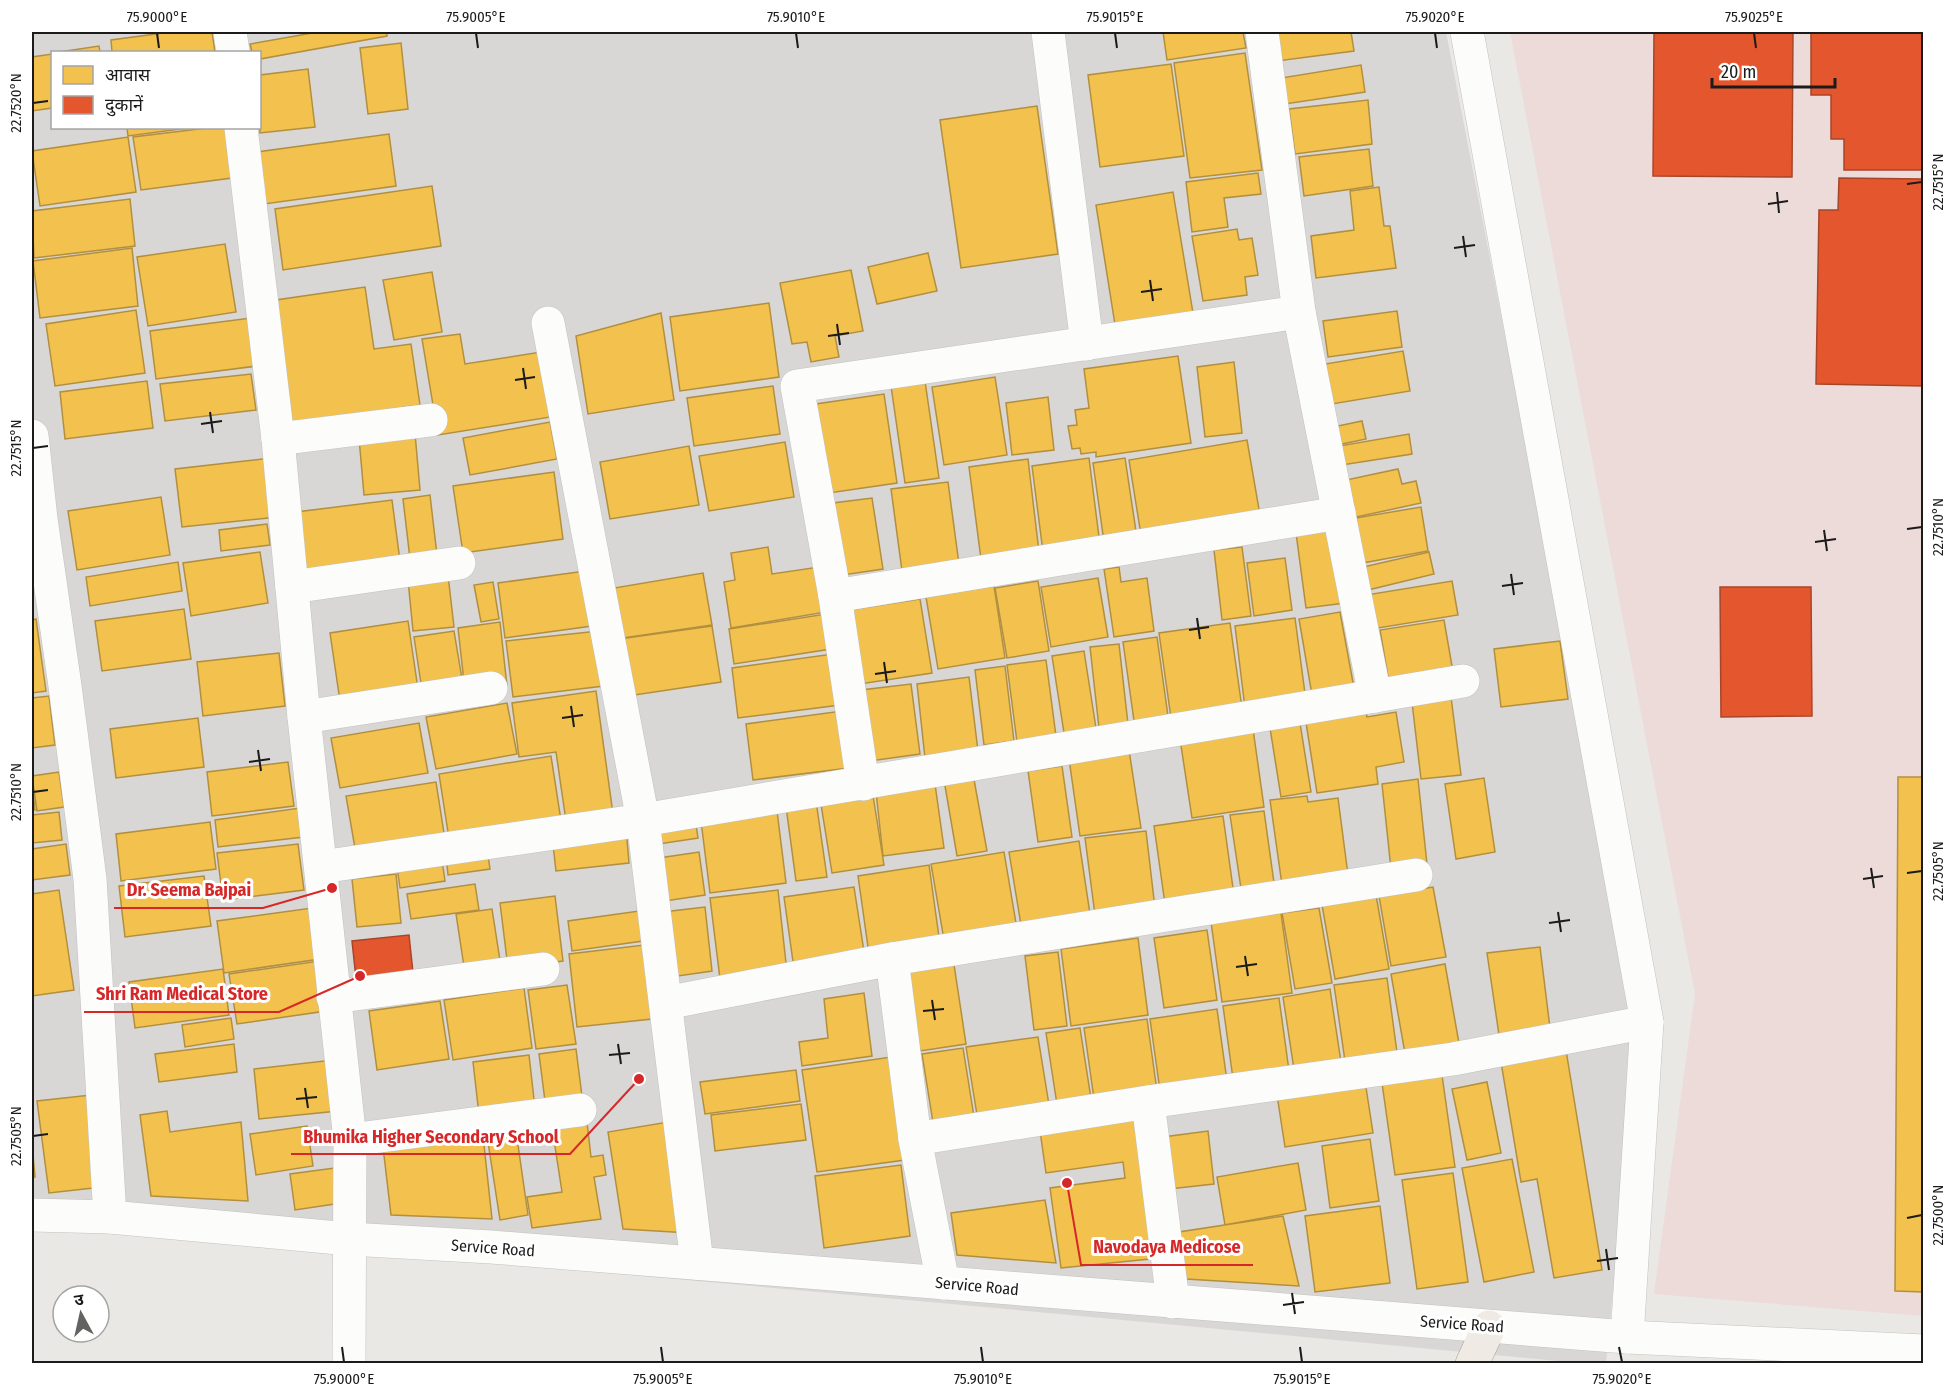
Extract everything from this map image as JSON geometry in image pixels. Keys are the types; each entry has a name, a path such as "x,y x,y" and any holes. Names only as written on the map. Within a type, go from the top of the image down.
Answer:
{"main road":[{"path":"1472,1364 1489,1326"}],"street":[{"path":"230,32 233,51"},
{"path":"1048,32 1088,344"},
{"path":"1262,32 1299,312 1375,696"},
{"path":"1467,32 1647,1022 1627,1337"},
{"path":"242,129 278,439 304,717 350,1140 349,1364"},
{"path":"863,784 835,596 797,386 1299,312"},
{"path":"548,323 643,820 696,1263"},
{"path":"278,439 431,420"},
{"path":"32,436 40,519 90,879 110,1217"},
{"path":"835,596 1339,513"},
{"path":"292,587 459,563"},
{"path":"321,867 643,820 1463,681"},
{"path":"304,717 491,688"},
{"path":"666,1003 891,959 1416,875"},
{"path":"891,959 915,1139 943,1284"},
{"path":"333,997 543,969"},
{"path":"915,1139 1148,1102 1453,1059 1647,1022"},
{"path":"1148,1102 1173,1302"},
{"path":"350,1140 580,1110"},
{"name":"Service Road","path":"32,1215 110,1217 349,1239 491,1247 1627,1337 1923,1351"}],"shaded area":[{"path":"32,32 1446,32 1639,1025 1606,1363 1579,1363 32,1221"},
{"path":"1510,32 1923,32 1923,1316 1654,1294 1695,994"}],"building: आवास":[{"path":"171,32 212,32 215,51 112,51 111,40"},
{"path":"318,32 387,32 387,36 261,59 261,51 252,51 250,44"},
{"path":"1163,32 1243,32 1246,48 1167,60"},
{"path":"1273,32 1351,32 1354,51 1277,61"},
{"path":"401,43 408,109 368,114 360,48"},
{"path":"99,46 100,51 66,51"},
{"path":"1245,53 1262,170 1190,178 1174,63"},
{"path":"51,54 51,108 32,111 32,57"},
{"path":"1171,64 1184,156 1100,167 1088,75"},
{"path":"1361,65 1365,92 1285,104 1281,78"},
{"path":"308,69 315,127 260,133 261,75"},
{"path":"1368,100 1372,144 1295,154 1289,109"},
{"path":"1037,106 1058,254 961,268 940,120"},
{"path":"127,129 180,129 128,136"},
{"path":"199,129 225,129 232,178 141,190 133,137"},
{"path":"389,134 396,186 264,204 257,152"},
{"path":"128,137 136,192 40,206 32,151"},
{"path":"1369,149 1373,186 1304,196 1299,157"},
{"path":"1258,173 1261,194 1224,198 1228,227 1192,232 1186,182"},
{"path":"432,186 441,246 283,270 275,209"},
{"path":"1379,187 1384,226 1390,226 1396,268 1316,278 1311,236 1354,230 1350,191"},
{"path":"1173,192 1194,319 1116,331 1096,205"},
{"path":"130,199 135,246 34,258 32,211"},
{"path":"1237,229 1239,240 1252,238 1258,275 1245,277 1247,295 1203,301 1192,236"},
{"path":"225,244 236,312 148,326 137,257"},
{"path":"132,248 138,306 40,318 33,261"},
{"path":"928,253 937,291 877,304 868,267"},
{"path":"851,270 863,331 835,336 839,357 811,362 807,342 792,344 780,283"},
{"path":"432,272 442,332 394,340 383,280"},
{"path":"365,287 374,349 411,344 420,405 287,424 269,301"},
{"path":"769,303 779,377 680,391 670,317"},
{"path":"136,310 145,373 55,386 46,324"},
{"path":"1397,311 1402,347 1328,357 1323,321"},
{"path":"661,313 674,400 588,414 576,336"},
{"path":"251,318 257,366 156,379 150,331"},
{"path":"460,334 465,364 541,352 551,417 438,435 422,339"},
{"path":"1403,351 1410,391 1332,404 1325,364"},
{"path":"1178,356 1191,443 1096,457 1096,452 1081,454 1080,448 1072,449 1068,426 1077,425 1075,410 1089,408 1084,369"},
{"path":"1234,362 1242,433 1205,437 1197,367"},
{"path":"251,374 256,410 165,421 160,384"},
{"path":"995,377 1007,455 944,465 932,387"},
{"path":"147,381 153,428 65,439 60,392"},
{"path":"925,381 939,478 905,483 891,386"},
{"path":"773,386 780,434 694,446 687,398"},
{"path":"884,394 897,483 822,494 809,405"},
{"path":"1048,397 1054,450 1012,455 1006,403"},
{"path":"1362,421 1366,439 1337,445 1333,427"},
{"path":"550,422 557,459 470,475 463,438"},
{"path":"415,433 420,490 364,495 359,438"},
{"path":"1409,434 1412,454 1342,465 1339,446"},
{"path":"1247,440 1260,515 1141,535 1129,460"},
{"path":"785,442 794,497 709,511 699,456"},
{"path":"689,446 699,505 610,519 600,462"},
{"path":"271,458 278,517 182,527 175,469"},
{"path":"1089,458 1100,545 1043,552 1032,466"},
{"path":"1125,458 1137,538 1104,542 1093,463"},
{"path":"1028,459 1039,552 981,559 969,467"},
{"path":"1398,469 1402,484 1416,481 1421,503 1347,519 1346,480"},
{"path":"554,472 563,539 463,553 453,486"},
{"path":"948,482 959,564 902,571 891,489"},
{"path":"430,495 437,555 410,559 403,499"},
{"path":"161,497 170,555 77,570 68,511"},
{"path":"872,498 883,569 843,575 833,503"},
{"path":"392,500 400,561 304,573 296,512"},
{"path":"1421,507 1428,551 1357,564 1350,519"},
{"path":"267,524 270,545 221,551 219,530"},
{"path":"1336,528 1345,603 1306,608 1296,533"},
{"path":"768,547 772,574 819,567 826,612 731,628 724,582 735,580 731,553"},
{"path":"1242,547 1251,616 1222,620 1214,550"},
{"path":"260,552 268,603 191,616 183,563"},
{"path":"1429,552 1434,574 1368,590 1363,567"},
{"path":"1285,558 1292,610 1254,616 1247,563"},
{"path":"178,562 182,591 90,606 86,577"},
{"path":"1119,567 1121,582 1147,578 1154,631 1114,637 1104,569"},
{"path":"585,571 592,626 505,638 498,583"},
{"path":"703,573 712,625 623,638 614,588"},
{"path":"448,575 454,627 413,631 408,580"},
{"path":"1098,578 1108,637 1051,647 1041,587"},
{"path":"1038,581 1049,651 1007,658 995,588"},
{"path":"1452,581 1458,615 1372,629 1366,595"},
{"path":"493,582 499,619 481,622 474,585"},
{"path":"994,586 1005,658 938,669 926,597"},
{"path":"920,599 932,673 860,684 848,610"},
{"path":"184,609 191,659 102,671 95,621"},
{"path":"1340,612 1354,688 1312,695 1299,619"},
{"path":"826,614 831,649 734,664 729,629"},
{"path":"1295,618 1306,701 1245,708 1235,626"},
{"path":"36,619 46,691 32,693 32,620"},
{"path":"1444,620 1453,672 1389,683 1380,630"},
{"path":"408,621 419,696 341,708 330,633"},
{"path":"500,622 507,686 465,691 458,628"},
{"path":"1230,623 1242,708 1171,718 1159,633"},
{"path":"712,626 721,682 628,696 619,639"},
{"path":"454,631 464,691 423,697 414,637"},
{"path":"598,631 604,686 513,697 506,641"},
{"path":"1157,637 1168,716 1134,721 1123,642"},
{"path":"1560,641 1568,699 1501,707 1494,649"},
{"path":"1119,644 1128,724 1099,728 1090,647"},
{"path":"1084,651 1096,728 1064,733 1052,656"},
{"path":"279,653 285,706 203,716 197,662"},
{"path":"833,654 840,705 738,718 732,668"},
{"path":"1046,660 1056,736 1017,742 1007,665"},
{"path":"1005,666 1014,741 984,745 975,670"},
{"path":"969,677 978,751 925,758 917,684"},
{"path":"911,684 920,754 870,761 861,690"},
{"path":"1450,689 1461,775 1421,779 1411,694"},
{"path":"596,691 614,821 567,828 556,752 519,757 512,703"},
{"path":"49,696 55,745 32,748 32,698"},
{"path":"507,703 517,754 436,769 426,717"},
{"path":"1365,706 1367,717 1396,712 1404,762 1376,767 1378,784 1317,793 1305,716"},
{"path":"842,711 849,768 753,780 746,724"},
{"path":"198,718 204,767 116,778 110,729"},
{"path":"419,723 428,773 340,788 331,738"},
{"path":"1300,723 1311,792 1281,797 1270,728"},
{"path":"1253,729 1264,807 1192,818 1180,739"},
{"path":"1129,750 1141,828 1080,836 1069,759"},
{"path":"551,756 562,827 450,845 439,774"},
{"path":"288,762 294,806 212,816 207,772"},
{"path":"1062,766 1072,837 1038,842 1028,771"},
{"path":"59,772 64,807 37,811 32,776"},
{"path":"973,774 987,851 957,856 944,780"},
{"path":"1898,777 1924,777 1924,1292 1895,1291"},
{"path":"1484,778 1495,852 1456,859 1445,784"},
{"path":"1418,779 1427,864 1391,869 1382,784"},
{"path":"32,782 35,810 32,810"},
{"path":"436,782 446,846 357,860 346,796"},
{"path":"935,784 944,848 883,856 876,792"},
{"path":"872,789 884,865 832,873 820,798"},
{"path":"815,794 827,877 796,881 785,799"},
{"path":"1307,796 1308,802 1338,798 1348,875 1282,885 1270,800"},
{"path":"300,808 304,837 218,847 215,820"},
{"path":"777,811 786,883 710,893 701,821"},
{"path":"1264,811 1275,890 1242,895 1230,815"},
{"path":"59,812 62,840 32,843 32,815"},
{"path":"1223,816 1234,895 1165,904 1154,826"},
{"path":"695,818 698,838 659,844 656,824"},
{"path":"210,822 216,869 121,881 116,834"},
{"path":"626,828 629,863 556,871 552,836"},
{"path":"1146,831 1155,908 1095,915 1085,838"},
{"path":"1079,841 1090,914 1021,925 1009,852"},
{"path":"66,844 70,875 32,880 32,849"},
{"path":"298,844 304,890 223,900 217,853"},
{"path":"487,849 490,869 448,875 446,855"},
{"path":"699,852 705,895 665,901 659,858"},
{"path":"1004,852 1017,929 944,940 931,864"},
{"path":"442,860 445,881 400,888 397,867"},
{"path":"929,865 940,944 869,954 858,876"},
{"path":"396,874 401,923 357,927 352,879"},
{"path":"204,876 211,926 125,937 119,886"},
{"path":"475,884 479,910 411,919 407,894"},
{"path":"854,887 865,958 794,969 784,897"},
{"path":"1433,887 1446,957 1391,966 1379,896"},
{"path":"59,890 74,990 32,996 32,894"},
{"path":"778,890 787,972 720,979 710,898"},
{"path":"1376,895 1389,969 1335,979 1322,905"},
{"path":"555,896 563,961 508,968 500,903"},
{"path":"705,907 712,971 671,977 663,912"},
{"path":"312,908 320,959 224,973 217,921"},
{"path":"1319,908 1332,983 1295,989 1282,913"},
{"path":"492,909 501,967 465,973 456,914"},
{"path":"639,911 643,941 572,951 568,921"},
{"path":"1281,913 1292,993 1222,1002 1211,922"},
{"path":"1207,930 1217,1000 1164,1008 1154,938"},
{"path":"1138,938 1148,1015 1071,1026 1061,949"},
{"path":"644,945 652,1019 577,1027 569,954"},
{"path":"1540,947 1550,1028 1499,1035 1487,953"},
{"path":"1058,952 1067,1026 1034,1030 1025,956"},
{"path":"953,958 966,1044 920,1051 906,965"},
{"path":"319,961 326,1011 237,1024 229,974"},
{"path":"1445,964 1460,1049 1406,1059 1391,974"},
{"path":"223,969 229,1015 135,1028 129,982"},
{"path":"1387,978 1398,1060 1346,1068 1334,985"},
{"path":"567,985 576,1044 536,1049 528,990"},
{"path":"524,988 532,1048 453,1060 444,1000"},
{"path":"1330,989 1342,1069 1295,1076 1283,997"},
{"path":"864,993 872,1056 802,1066 799,1042 828,1038 824,999"},
{"path":"1279,998 1290,1078 1234,1086 1223,1006"},
{"path":"440,1001 449,1059 377,1070 369,1011"},
{"path":"1217,1009 1228,1088 1161,1098 1150,1019"},
{"path":"231,1018 234,1039 185,1047 182,1025"},
{"path":"1147,1019 1158,1098 1095,1106 1084,1028"},
{"path":"1080,1028 1092,1105 1058,1111 1046,1033"},
{"path":"1038,1037 1050,1111 978,1121 966,1047"},
{"path":"234,1044 237,1072 159,1082 155,1054"},
{"path":"1565,1044 1602,1270 1554,1278 1537,1179 1521,1182 1500,1056"},
{"path":"963,1048 976,1129 935,1135 922,1054"},
{"path":"576,1049 583,1104 546,1109 539,1054"},
{"path":"529,1055 535,1108 479,1115 473,1062"},
{"path":"891,1057 905,1160 817,1172 802,1070"},
{"path":"333,1060 338,1111 259,1119 254,1069"},
{"path":"796,1070 800,1101 705,1114 700,1082"},
{"path":"1442,1075 1455,1167 1395,1175 1382,1083"},
{"path":"1365,1081 1373,1133 1285,1147 1277,1095"},
{"path":"1487,1082 1501,1153 1467,1160 1452,1089"},
{"path":"91,1095 102,1187 49,1193 37,1101"},
{"path":"801,1104 806,1140 715,1151 711,1115"},
{"path":"167,1111 170,1132 241,1122 248,1201 151,1196 140,1115"},
{"path":"1140,1117 1160,1258 1061,1268 1050,1188 1125,1178 1123,1162 1046,1173 1040,1131"},
{"path":"674,1121 689,1233 623,1229 608,1132"},
{"path":"587,1122 591,1157 603,1155 606,1175 594,1177 601,1219 532,1228 527,1197 562,1192 552,1127"},
{"path":"515,1124 528,1215 500,1220 486,1129"},
{"path":"307,1126 313,1166 256,1175 250,1134"},
{"path":"1208,1131 1214,1184 1169,1189 1163,1137"},
{"path":"483,1136 492,1219 391,1215 383,1147"},
{"path":"1370,1139 1379,1201 1330,1208 1322,1146"},
{"path":"32,1144 35,1177 32,1178"},
{"path":"1512,1159 1534,1272 1484,1282 1462,1168"},
{"path":"1298,1163 1306,1210 1225,1225 1217,1177"},
{"path":"901,1165 910,1236 824,1248 815,1176"},
{"path":"342,1167 348,1202 295,1210 290,1174"},
{"path":"1453,1173 1468,1282 1417,1289 1402,1180"},
{"path":"1045,1200 1056,1263 957,1255 951,1213"},
{"path":"1380,1206 1390,1283 1315,1292 1305,1216"},
{"path":"1283,1216 1299,1286 1186,1279 1179,1232"}],"building: दुकानें":[{"path":"1654,32 1793,32 1792,177 1653,176"},
{"path":"1811,32 1924,32 1924,170 1844,170 1844,139 1831,139 1831,95 1811,95"},
{"path":"1839,178 1924,179 1924,386 1816,384 1819,210 1838,210"},
{"path":"1720,587 1811,587 1812,716 1721,717"},
{"path":"409,935 414,982 357,988 352,941"}],"place":[{"name":"Dr. Seema Bajpai","path":"332,888"},
{"name":"Shri Ram Medical Store","path":"360,976"},
{"name":"Bhumika Higher Secondary School","path":"639,1079"},
{"name":"Navodaya Medicose","path":"1067,1183"}]}
